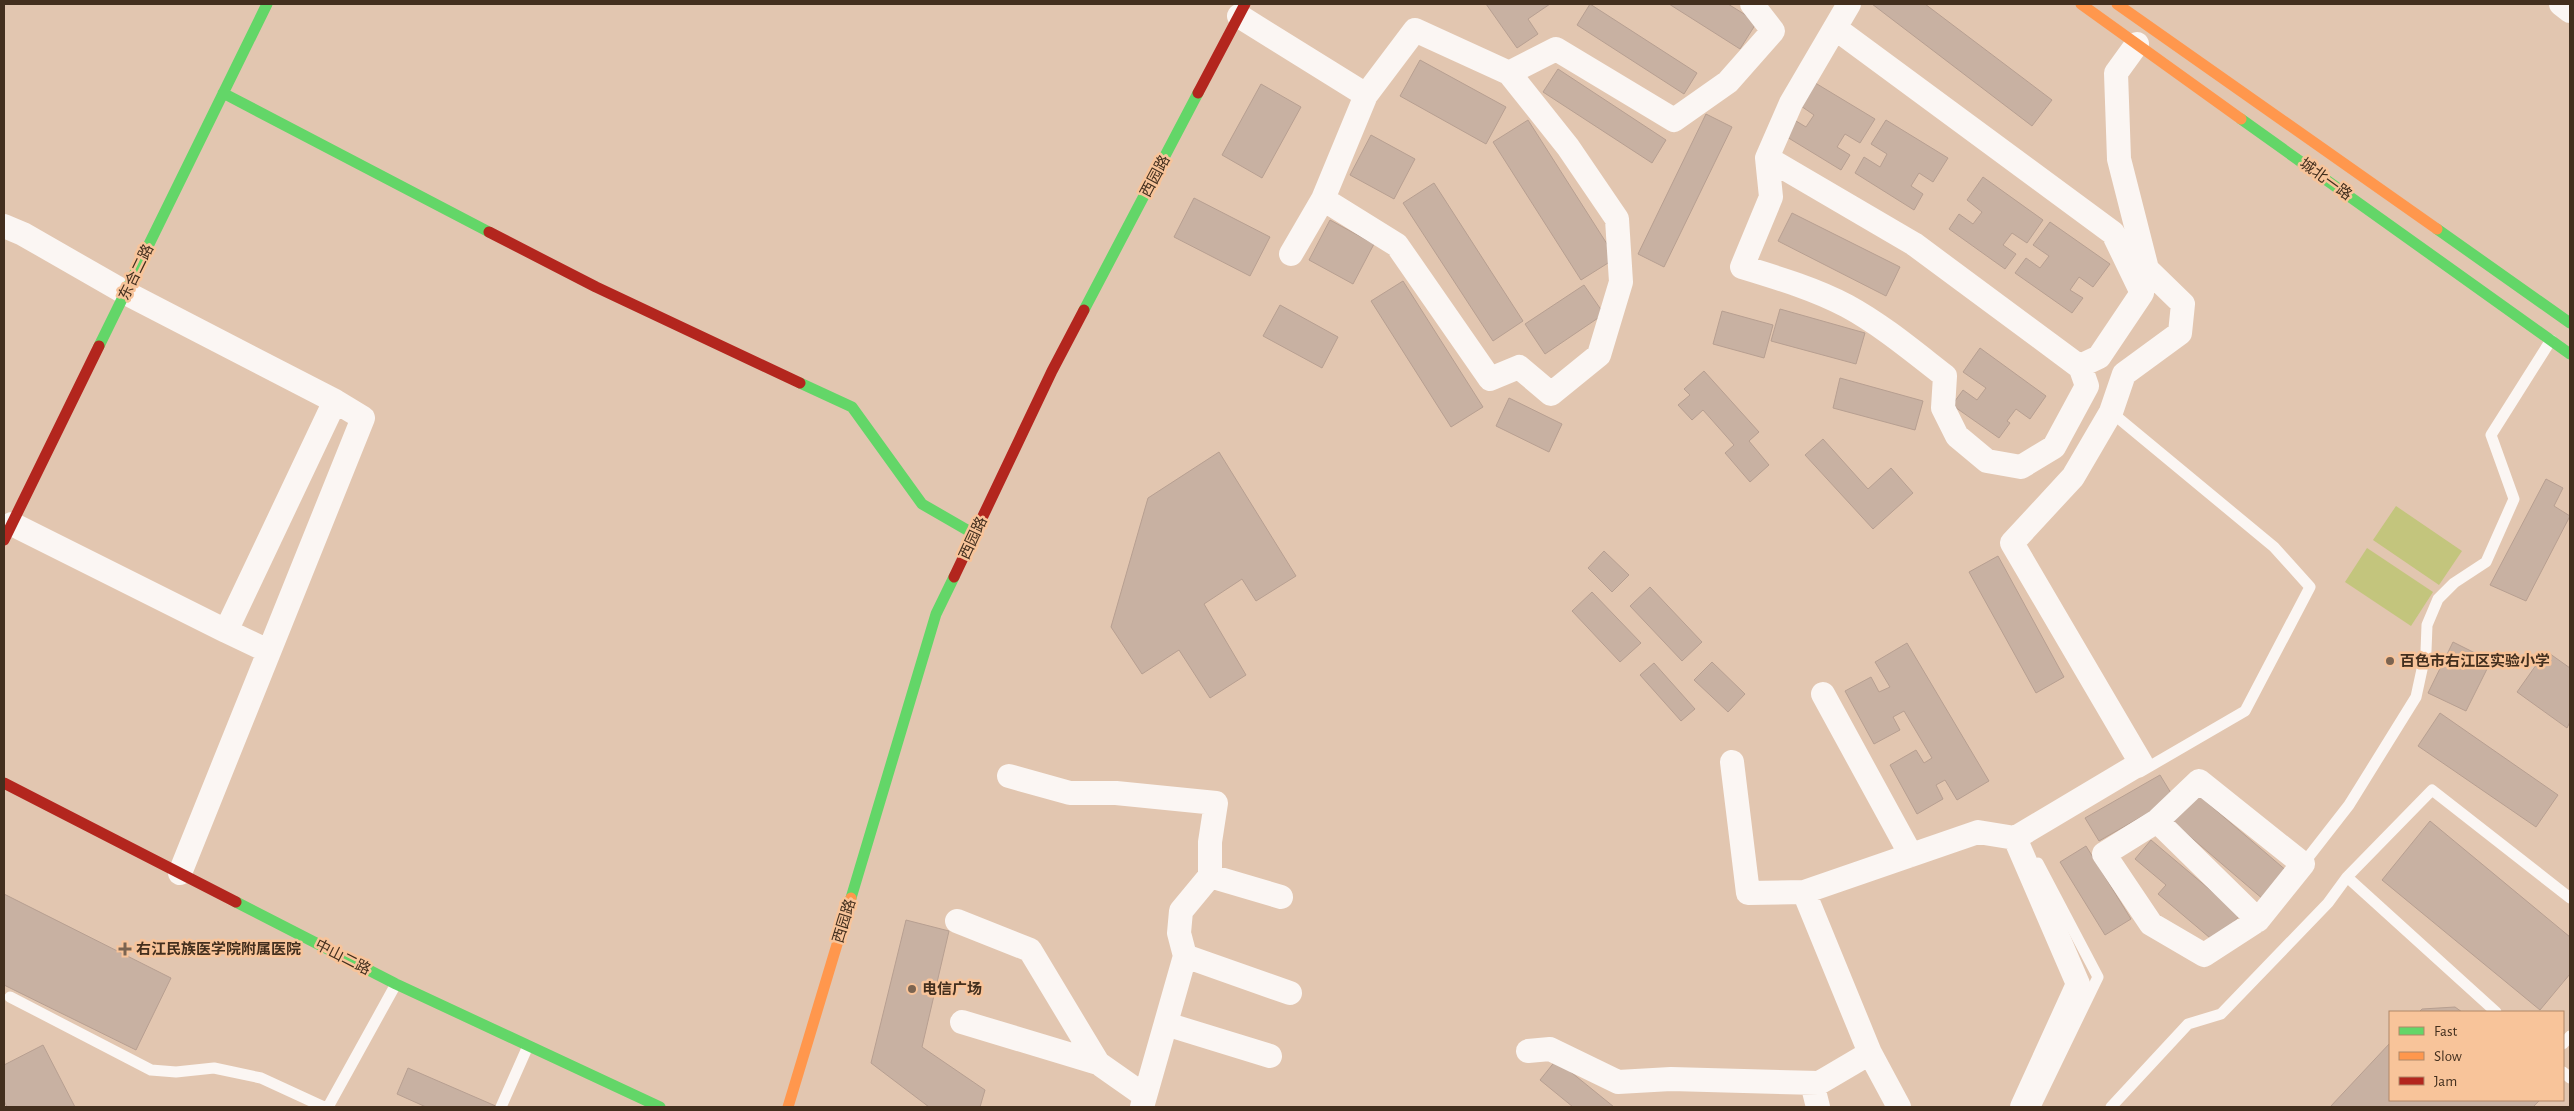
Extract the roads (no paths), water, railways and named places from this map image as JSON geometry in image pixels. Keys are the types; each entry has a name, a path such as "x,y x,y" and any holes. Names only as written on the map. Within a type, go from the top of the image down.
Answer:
{"street":[{"name":"东合二路","path":"8,532 267,4"},
{"path":"1509,73 1556,49 1674,120 1728,82 1773,31 1752,4"},
{"path":"1767,158 1914,244 2080,367 2087,386 2054,447 2020,467 1987,460 1958,436 1943,408 1945,376 1914,352 1847,306 1786,281 1742,267 1771,197 1767,158 1791,103 1849,4"},
{"name":"城北一路","path":"2081,4 2570,354"},
{"name":"城北一路","path":"2117,4 2570,323"},
{"path":"2561,4 2570,11"},
{"path":"1242,10 1366,95"},
{"name":"西园路","path":"788,1107 936,614 1052,371 1242,10"},
{"path":"1835,28 2113,233 2142,293 2099,357 2080,367"},
{"path":"1291,254 1323,198 1366,95 1415,30 1509,73 1568,147 1617,219 1621,282 1599,355 1551,394 1519,367 1490,379 1397,244 1323,198"},
{"path":"1732,762 1748,893 1804,892 1978,832 2015,838 2141,763 2012,543 2073,477 2111,412 2124,374 2180,333 2183,304 2147,269 2119,160 2116,73 2137,44"},
{"path":"223,94 596,287 852,407 922,504 974,534"},
{"path":"4,226 23,234 126,293 335,401 363,418 180,874"},
{"path":"226,631 335,401"},
{"path":"8,532 268,651"},
{"path":"1823,694 1911,855"},
{"path":"957,921 1030,950 1098,1062 1144,1102 1185,956 1179,933 1181,911 1210,876 1210,842 1216,804 1116,793 1070,793 1009,776"},
{"path":"2199,781 2303,864 2258,920 2204,955 2151,924 2104,854 2156,821 2199,781"},
{"name":"中山二路","path":"4,783 396,984 660,1107"},
{"path":"2156,821 2258,920"},
{"path":"2015,838 2078,984 2022,1107"},
{"path":"1210,876 1281,896"},
{"path":"1804,892 1870,1053 1898,1107"},
{"path":"1185,956 1290,993"},
{"path":"962,1022 1098,1062"},
{"path":"1166,1024 1270,1056"},
{"path":"1528,1051 1550,1049 1618,1082 1671,1078 1819,1083 1870,1053"},
{"path":"1812,1083 1818,1107"}],"lane":[{"path":"2303,864 2349,805 2416,697 2426,651 2428,625 2438,600 2454,583 2486,562 2514,499 2491,435 2551,340"},
{"path":"2035,1107 2098,977 2025,839 2245,711 2310,587 2274,547 2111,412"},
{"path":"2111,1107 2188,1024 2222,1014 2328,903 2347,877 2432,790 2570,898"},
{"path":"2347,877 2495,1011"},
{"path":"328,1107 396,984"},
{"path":"10,997 151,1070 176,1072 214,1068 261,1078 324,1107"},
{"path":"501,1107 528,1046"}],"place":[{"name":"百色市右江区实验小学","path":"2390,661"},
{"name":"右江民族医学院附属医院","path":"125,949"},
{"name":"电信广场","path":"912,989"}]}
